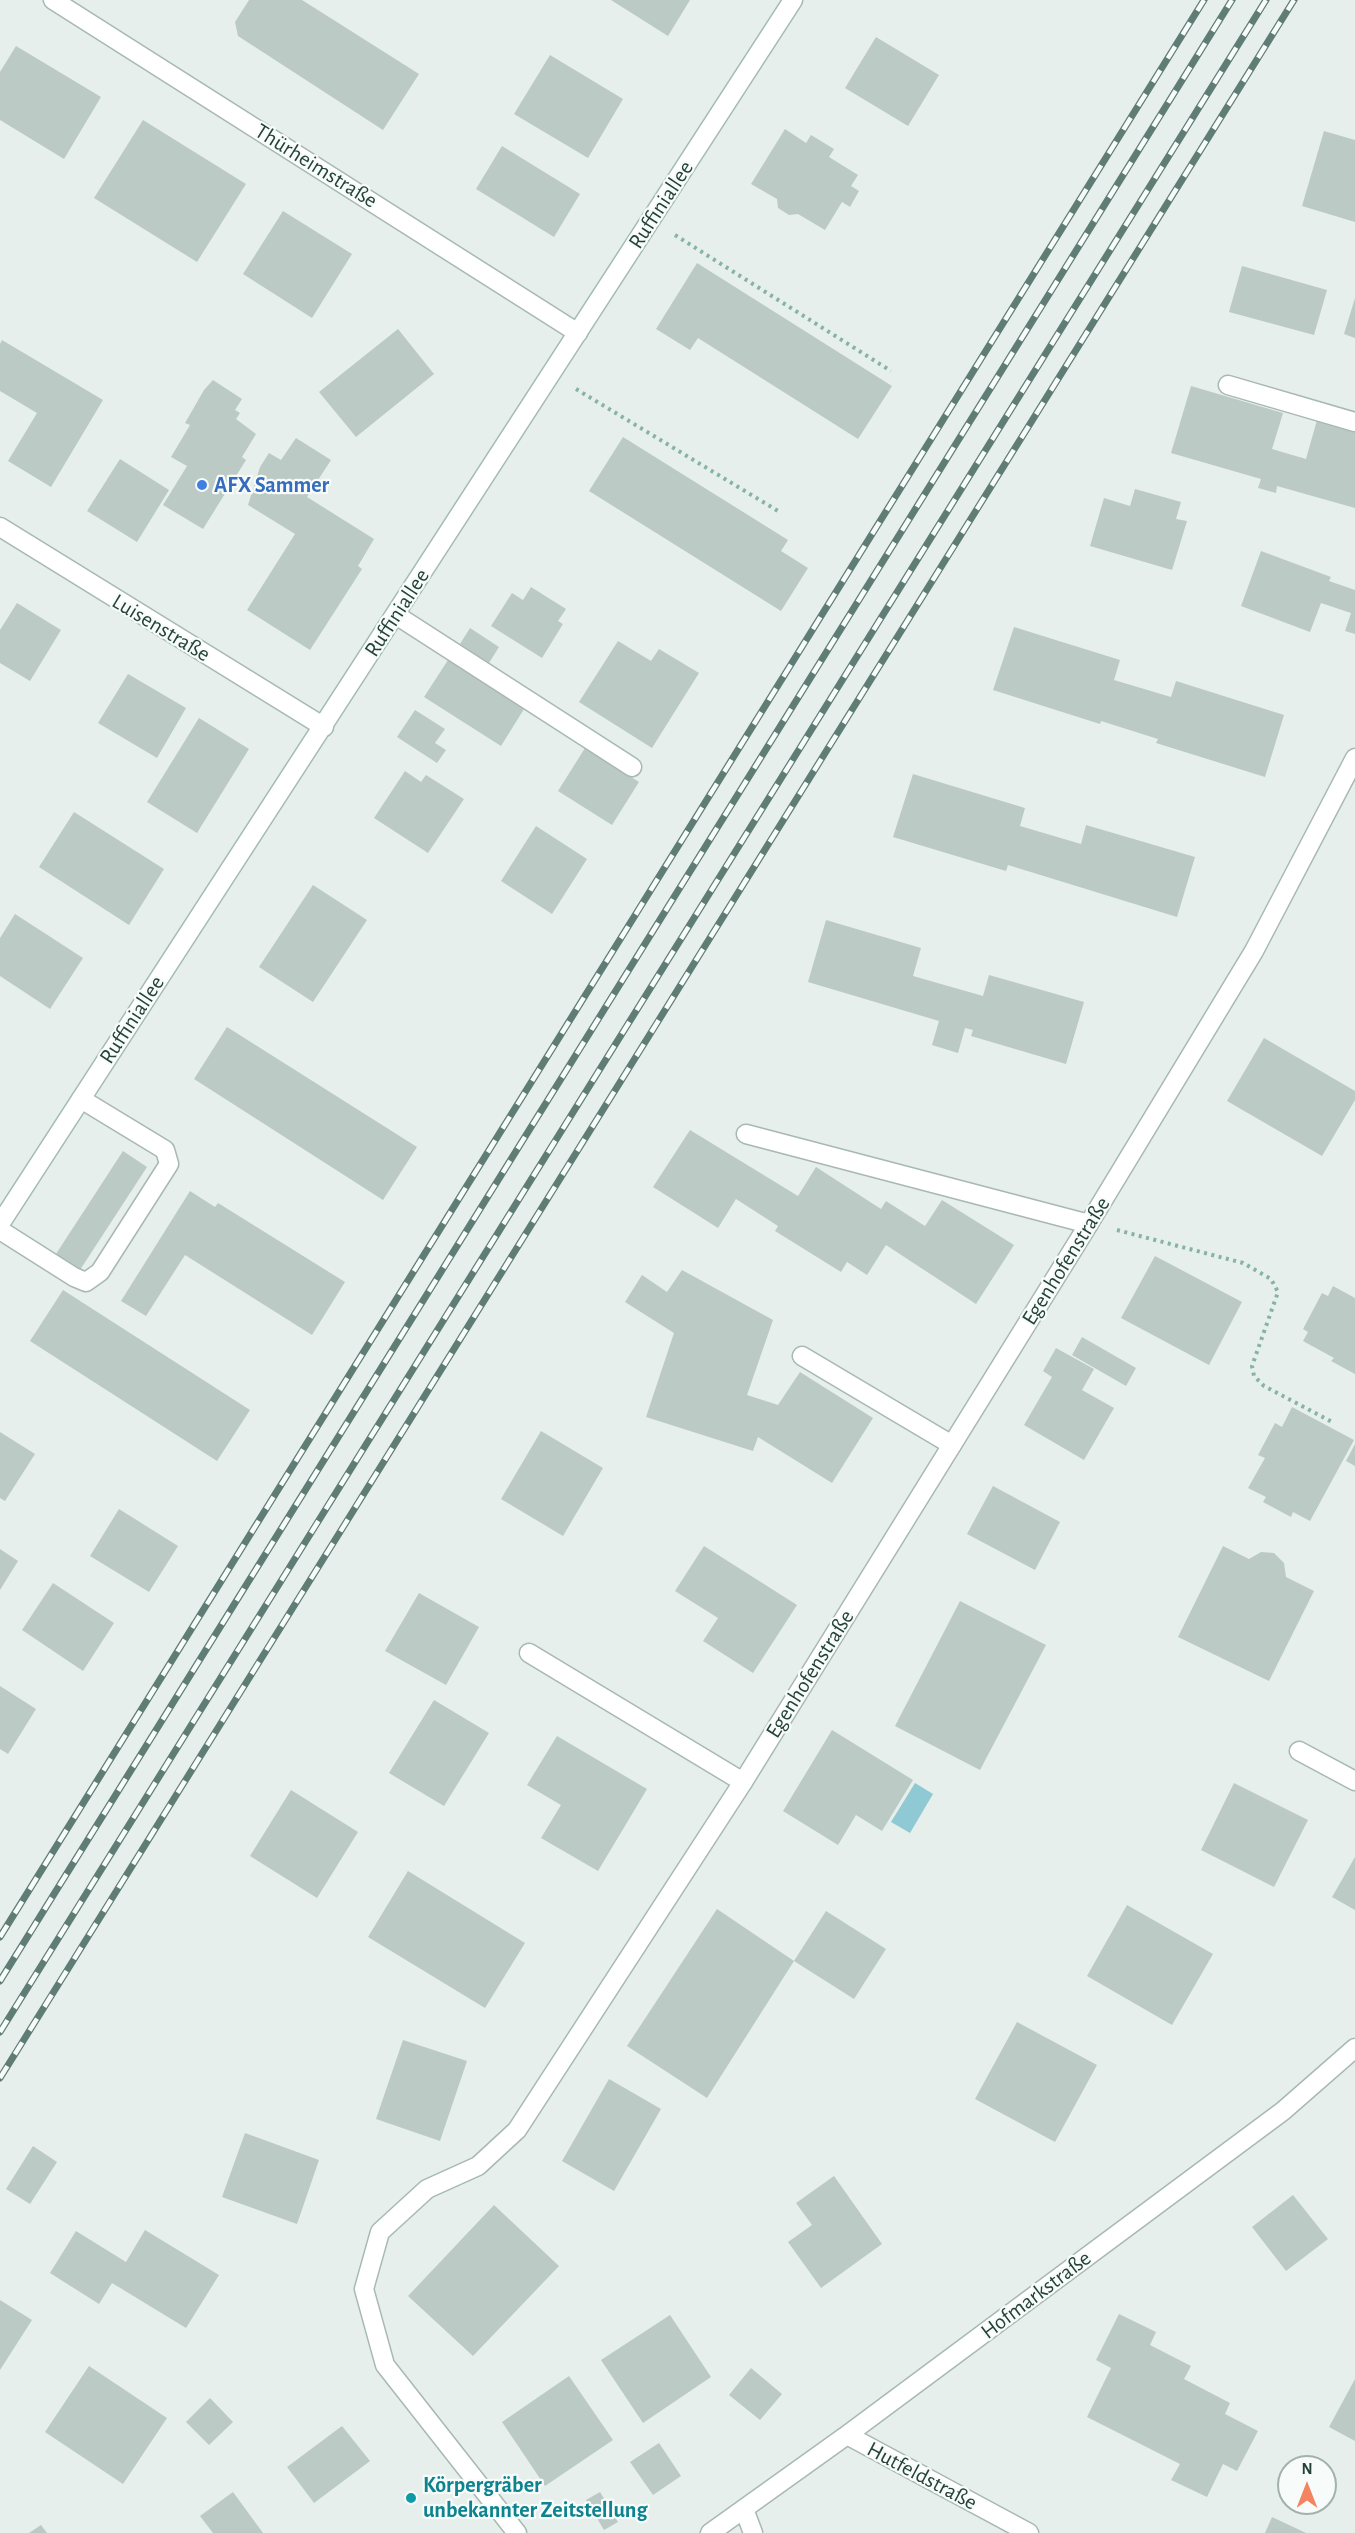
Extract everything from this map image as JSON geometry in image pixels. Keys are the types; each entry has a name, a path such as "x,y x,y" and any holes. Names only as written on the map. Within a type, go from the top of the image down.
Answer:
{"street":[{"name":"Thürheimstraße","path":"53,0 578,333"},
{"name":"Ruffiniallee","path":"0,1224 793,0"},
{"path":"1228,385 1355,422"},
{"name":"Luisenstraße","path":"0,527 324,727"},
{"path":"396,615 632,767"},
{"name":"Egenhofenstraße","path":"517,2533 385,2365 364,2289 380,2232 427,2189 478,2166 517,2130 742,1782 1090,1223 1254,951 1355,758"},
{"path":"0,1230 74,1277 86,1282 100,1272 169,1164 165,1150 81,1099"},
{"path":"746,1134 1090,1223"},
{"path":"802,1356 951,1445"},
{"path":"529,1653 742,1782"},
{"path":"1299,1750 1355,1782"},
{"name":"Hofmarkstraße","path":"710,2533 847,2435 1283,2111 1355,2048"},
{"name":"Hutfeldstraße","path":"847,2435 1029,2533"},
{"path":"744,2509 753,2533"}],"path":[{"path":"652,220 891,371"},
{"path":"551,374 778,511"},
{"path":"1090,1223 1243,1263 1271,1279 1278,1292 1252,1366 1254,1376 1264,1386 1334,1424"}],"water":[{"path":"915,1783 933,1794 910,1833 891,1822"}],"building":[{"path":"249,0 302,0 419,74 383,130 238,36 235,22"},
{"path":"611,0 690,0 668,36"},
{"path":"876,37 939,75 908,126 845,88"},
{"path":"16,46 101,97 64,159 0,120 0,72"},
{"path":"550,55 623,99 588,158 514,114"},
{"path":"143,120 246,184 197,262 94,198"},
{"path":"785,129 806,143 811,135 834,149 829,157 858,175 851,186 859,191 850,207 842,202 825,230 798,214 789,215 778,208 777,199 751,184"},
{"path":"1324,131 1355,140 1355,222 1302,206"},
{"path":"502,146 580,194 554,237 476,189"},
{"path":"283,211 352,254 312,318 243,274"},
{"path":"697,263 892,386 858,439 698,338 690,350 656,329"},
{"path":"1242,266 1327,290 1314,335 1229,312"},
{"path":"1355,298 1355,338 1344,334"},
{"path":"398,329 434,374 356,437 319,392"},
{"path":"2,340 103,400 51,487 8,461 37,413 0,391 0,344"},
{"name":"AFX Sammer","path":"213,380 242,399 235,410 240,413 236,419 256,434 242,457 246,460 203,529 163,505 187,466 171,457 190,425 185,423 204,390"},
{"path":"1191,386 1283,413 1272,449 1306,459 1317,420 1355,431 1355,508 1277,486 1276,493 1258,488 1261,479 1171,453"},
{"path":"623,437 788,540 781,551 808,568 781,611 589,491"},
{"path":"296,438 331,460 307,497 374,539 358,566 362,569 310,650 247,610 295,534 248,505 260,467 269,453 281,460"},
{"path":"120,459 169,490 137,542 87,511"},
{"path":"1135,489 1181,502 1176,519 1187,521 1172,570 1090,546 1104,498 1130,506"},
{"path":"1261,551 1331,577 1329,581 1355,590 1355,634 1345,631 1351,613 1321,603 1310,632 1241,606"},
{"path":"531,587 566,609 558,621 563,624 542,658 491,626 512,593 523,600"},
{"path":"17,603 61,630 30,681 0,663 0,630"},
{"path":"1014,627 1120,660 1114,680 1171,697 1176,681 1284,715 1265,777 1156,743 1158,739 1101,721 1100,724 993,690"},
{"path":"470,628 499,647 489,663 460,644"},
{"path":"618,641 651,661 659,649 699,673 652,748 579,702"},
{"path":"448,660 524,709 501,746 424,697"},
{"path":"128,674 186,708 157,758 98,723"},
{"path":"415,710 445,729 435,743 446,750 437,763 397,737"},
{"path":"199,718 249,749 197,833 147,802"},
{"path":"585,748 639,782 612,825 558,791"},
{"path":"405,771 421,782 426,775 464,799 428,853 374,818"},
{"path":"913,774 1025,808 1020,826 1081,844 1086,825 1195,857 1177,917 1008,865 1006,871 893,837"},
{"path":"74,812 164,869 129,925 39,867"},
{"path":"536,826 587,859 552,914 501,881"},
{"path":"313,885 367,920 313,1002 259,967"},
{"path":"15,914 83,958 50,1009 0,976 0,938"},
{"path":"826,920 921,948 913,976 983,996 989,975 1084,1002 1066,1064 971,1036 973,1030 965,1028 958,1053 932,1045 939,1021 808,982"},
{"path":"227,1027 417,1147 383,1200 194,1079"},
{"path":"1264,1038 1355,1091 1355,1100 1322,1156 1227,1101"},
{"path":"690,1130 798,1196 816,1167 881,1209 886,1201 925,1226 942,1200 1014,1245 976,1304 886,1245 867,1275 847,1262 841,1272 775,1231 778,1226 736,1199 718,1228 653,1187"},
{"path":"123,1151 147,1167 78,1273 54,1257"},
{"path":"190,1191 215,1207 218,1203 345,1282 312,1335 185,1255 146,1316 121,1301"},
{"path":"1155,1256 1242,1302 1209,1365 1121,1318"},
{"path":"682,1270 773,1320 747,1395 778,1405 800,1372 873,1418 832,1483 758,1437 753,1451 646,1417 674,1333 625,1302 642,1275 667,1292"},
{"path":"1333,1286 1355,1298 1355,1374 1331,1361 1334,1358 1303,1341 1308,1332 1303,1329 1322,1293 1328,1296"},
{"path":"63,1290 250,1410 217,1461 30,1341"},
{"path":"1082,1337 1136,1368 1126,1386 1072,1355"},
{"path":"1056,1348 1094,1369 1082,1390 1114,1408 1084,1460 1024,1425 1052,1377 1043,1371"},
{"path":"1292,1407 1354,1440 1310,1521 1293,1512 1291,1517 1263,1502 1266,1497 1248,1488 1265,1458 1258,1455 1275,1423 1282,1427"},
{"path":"541,1431 603,1468 563,1536 501,1499"},
{"path":"0,1432 35,1454 5,1501 0,1498"},
{"path":"1355,1444 1355,1466 1346,1461"},
{"path":"993,1486 1060,1522 1035,1570 967,1534"},
{"path":"119,1509 178,1546 149,1592 90,1556"},
{"path":"704,1546 797,1605 753,1673 703,1641 718,1618 675,1591"},
{"path":"1223,1546 1249,1559 1261,1552 1274,1553 1284,1563 1286,1577 1314,1591 1269,1681 1178,1637"},
{"path":"0,1549 18,1561 0,1590"},
{"path":"53,1583 114,1623 83,1671 22,1630"},
{"path":"419,1593 479,1627 446,1685 385,1651"},
{"path":"960,1601 1046,1645 980,1770 895,1726"},
{"path":"0,1686 36,1709 8,1754 0,1749"},
{"path":"434,1700 489,1733 444,1806 389,1773"},
{"path":"832,1730 913,1780 882,1831 856,1815 838,1845 783,1811"},
{"path":"557,1736 647,1789 598,1871 541,1838 561,1805 527,1785"},
{"path":"1234,1783 1308,1820 1274,1887 1201,1850"},
{"path":"291,1790 358,1832 317,1898 250,1856"},
{"path":"1355,1857 1355,1910 1332,1897"},
{"path":"408,1871 525,1943 485,2008 368,1937"},
{"path":"1127,1905 1213,1954 1172,2025 1087,1976"},
{"path":"717,1909 794,1961 707,2098 627,2046"},
{"path":"826,1911 886,1949 854,1999 794,1961"},
{"path":"1017,2022 1097,2065 1055,2142 975,2099"},
{"path":"403,2040 467,2061 440,2141 376,2119"},
{"path":"609,2079 661,2109 614,2191 562,2161"},
{"path":"245,2133 319,2160 297,2224 222,2197"},
{"path":"33,2146 57,2162 30,2204 6,2189"},
{"path":"834,2176 882,2244 821,2288 788,2242 812,2225 796,2203"},
{"path":"1293,2195 1328,2239 1286,2271 1252,2227"},
{"path":"494,2205 559,2266 473,2356 408,2296"},
{"path":"145,2230 219,2275 186,2328 112,2283 99,2304 50,2273 76,2231 126,2262"},
{"path":"0,2300 32,2320 0,2370"},
{"path":"1119,2314 1156,2332 1150,2345 1191,2366 1184,2379 1230,2403 1225,2414 1258,2431 1237,2471 1223,2464 1207,2497 1171,2480 1180,2464 1087,2417 1111,2368 1096,2360"},
{"path":"670,2315 711,2377 643,2423 601,2360"},
{"path":"89,2366 167,2418 123,2484 45,2432"},
{"path":"751,2368 782,2394 760,2420 729,2395"},
{"path":"569,2376 613,2440 545,2486 502,2422"},
{"path":"1355,2379 1355,2441 1329,2427"},
{"path":"210,2398 233,2422 209,2445 186,2422"},
{"path":"342,2426 370,2461 314,2503 287,2467"},
{"path":"659,2443 681,2476 653,2495 630,2462"},
{"path":"233,2492 263,2533 213,2533 200,2516"},
{"path":"600,2492 618,2522 604,2530 586,2500"},
{"path":"1272,2517 1306,2533 1265,2533"},
{"path":"41,2525 47,2533 29,2533"}],"railway":[{"path":"0,1937 1204,0"},
{"path":"0,1981 1232,0"},
{"path":"0,2032 1266,0"},
{"path":"0,2078 1294,0"}],"place":[{"name":"AFX Sammer","path":"202,485"},
{"name":"Körpergräber unbekannter Zeitstellung","path":"411,2498"}]}
